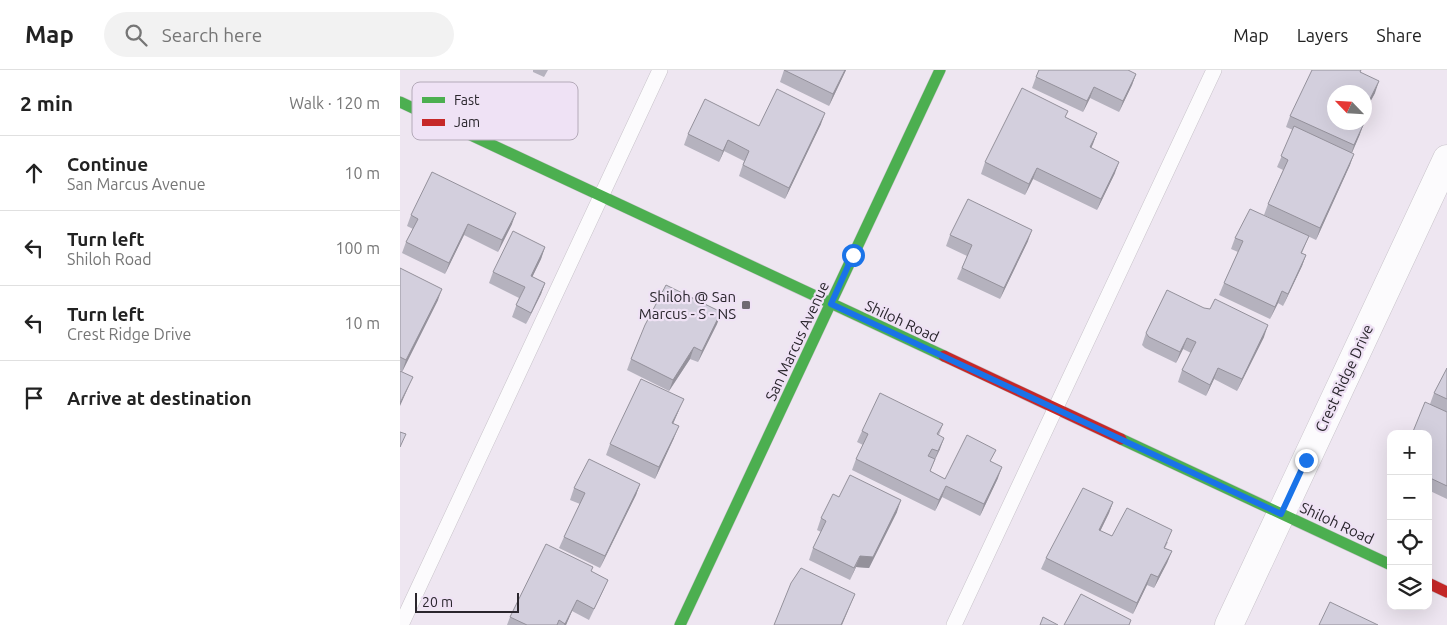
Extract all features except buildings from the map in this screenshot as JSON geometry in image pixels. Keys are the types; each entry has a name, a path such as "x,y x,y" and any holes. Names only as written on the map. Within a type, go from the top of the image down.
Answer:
{"street":[{"name":"San Marcus Avenue","path":"680,625 940,70"},
{"name":"Shiloh Road","path":"400,102 412,108"},
{"name":"Shiloh Road","path":"482,140 1387,563"},
{"name":"Crest Ridge Drive","path":"1229,625 1447,159"},
{"path":"1432,585 1447,592"}],"lane":[{"path":"401,625 660,70"},
{"path":"954,625 1214,70"}],"traffic: fast":[{"path":"680,625 940,70"},
{"path":"400,102 412,108"},
{"path":"481,140 944,356"},
{"path":"1121,439 1387,563"}],"traffic: jam":[{"path":"944,356 1121,439"},
{"path":"1432,585 1447,592"}],"place":[{"name":"Shiloh @ San Marcus - S - NS","path":"746,305"}],"route":[{"path":"853,255 831,304 1281,514 1306,460"}]}
